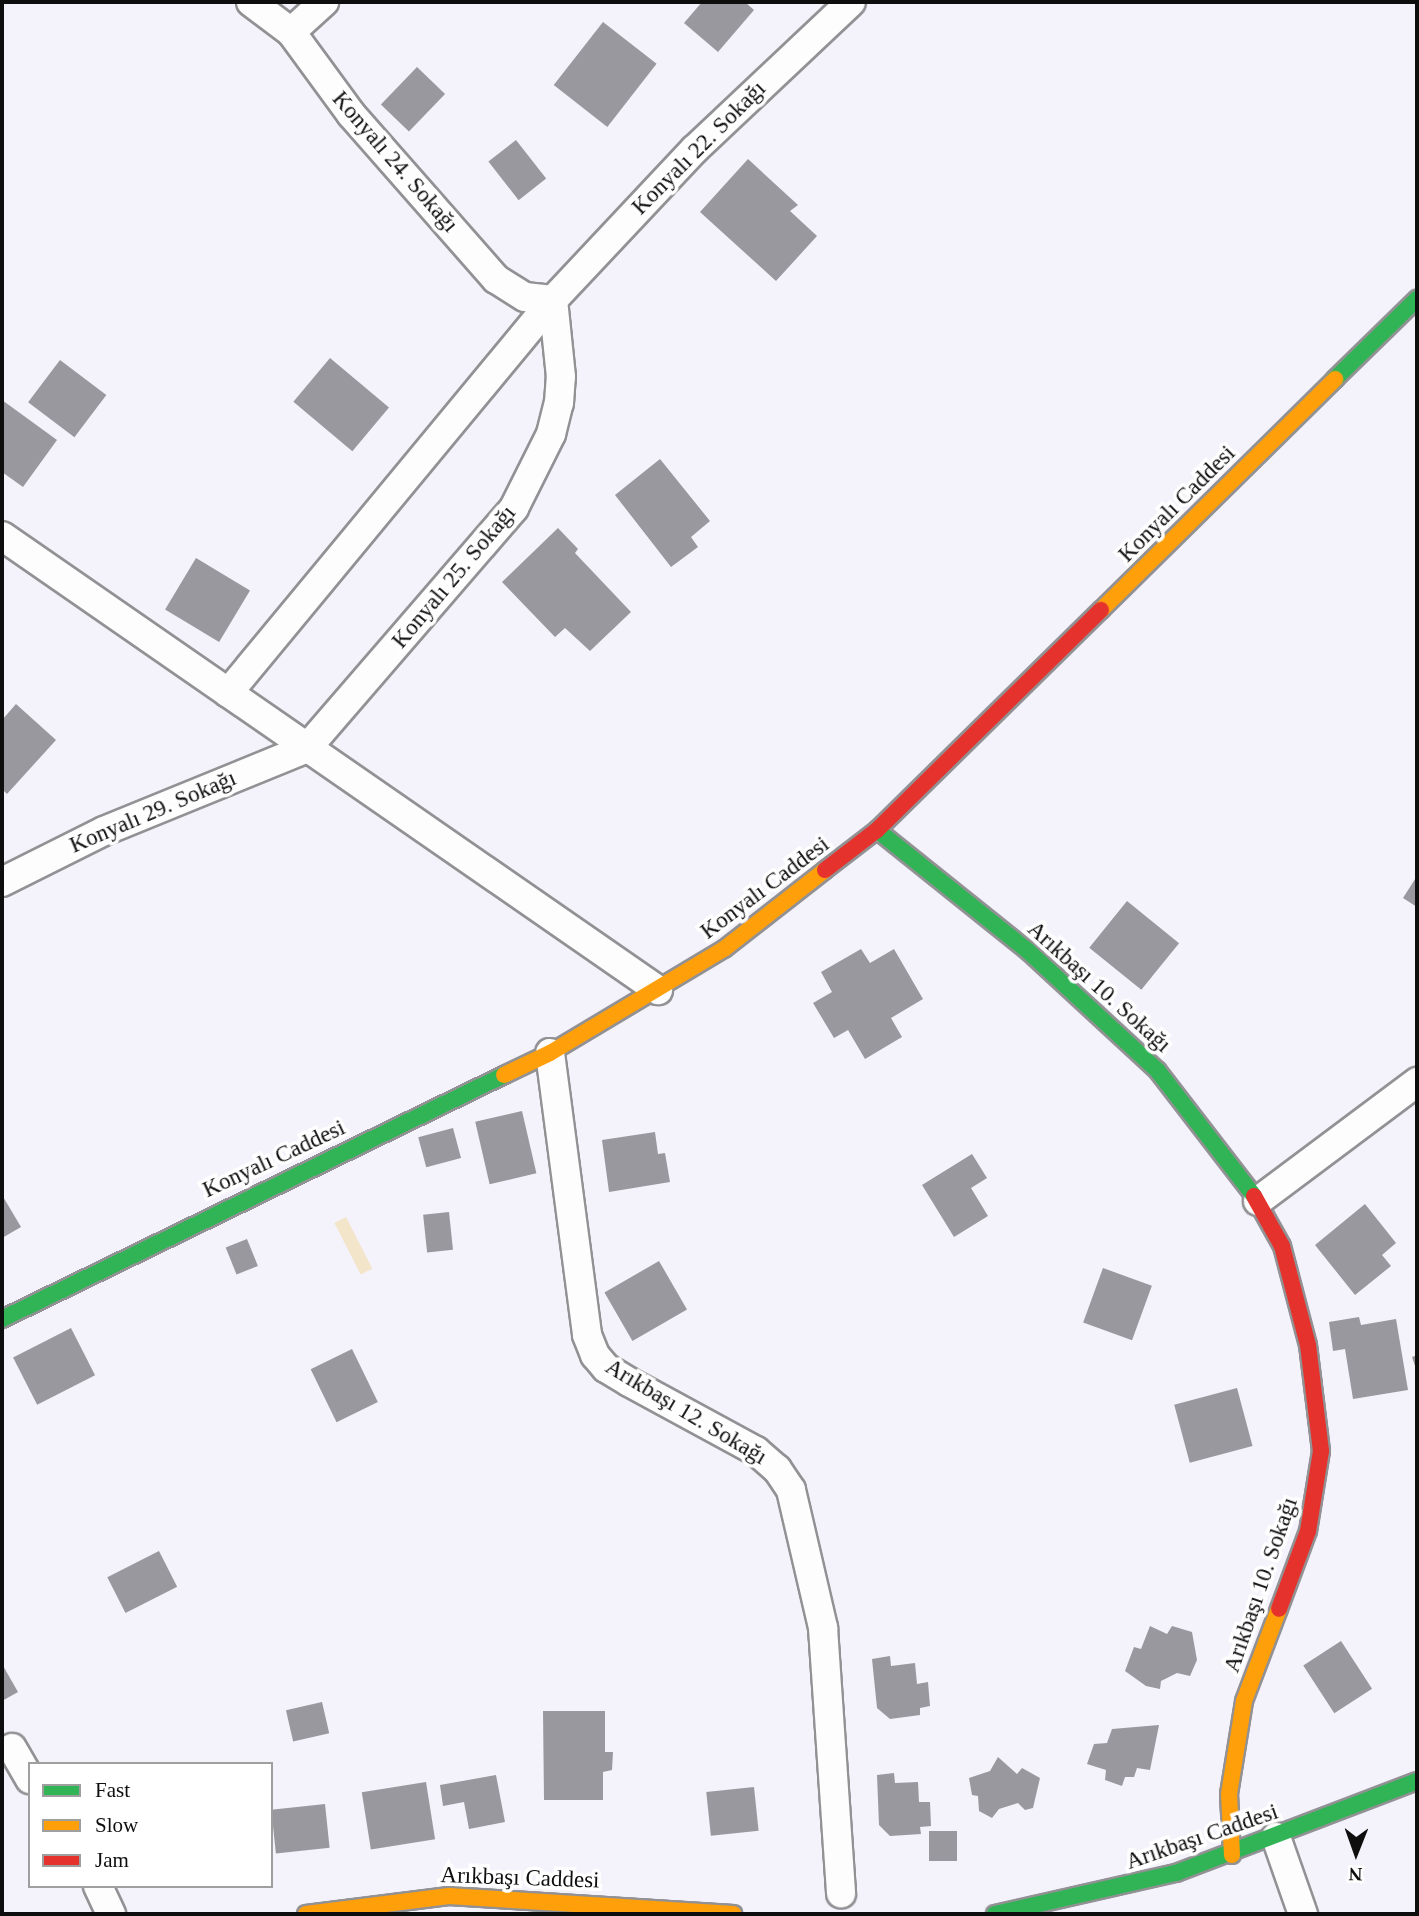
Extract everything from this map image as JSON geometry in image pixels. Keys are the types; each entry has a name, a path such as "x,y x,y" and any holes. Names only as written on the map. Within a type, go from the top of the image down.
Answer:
{"street":[{"name":"Konyalı 24. Sokağı","path":"251,2 292,32 351,114 496,279 525,297 553,300"},
{"path":"292,32 324,2"},
{"name":"Konyalı 22. Sokağı","path":"228,693 553,300 695,149 851,2"},
{"name":"Konyalı Caddesi","path":"2,1319 550,1053 724,949 877,830 1417,299"},
{"name":"Konyalı 25. Sokağı","path":"307,748 514,508 551,434 559,403 561,377 553,300"},
{"path":"2,536 658,990"},
{"name":"Konyalı 29. Sokağı","path":"2,883 104,831 307,748"},
{"name":"Arıkbaşı 10. Sokağı","path":"877,830 1102,1014 1157,1070 1258,1201 1282,1246 1295,1284 1308,1345 1321,1451 1308,1531 1244,1701 1229,1794 1232,1855"},
{"name":"Arıkbaşı 12. Sokağı","path":"550,1053 587,1335 595,1355 606,1368 629,1382 756,1451 777,1469 791,1490 823,1628 841,1893"},
{"path":"1258,1201 1417,1082"},
{"path":"12,1748 28,1776"},
{"name":"Arıkbaşı Caddesi","path":"995,1914 1114,1889 1232,1855 1417,1781"},
{"path":"1276,1837 1303,1914"},
{"path":"99,1888 111,1914"},
{"name":"Arıkbaşı Caddesi","path":"306,1914 378,1902 449,1896 733,1914"}],"shaded area":[{"path":"346,1217 372,1269 361,1275 334,1223"}],"building":[{"path":"702,2 745,2 754,10 718,52 684,23"},
{"path":"603,22 657,64 607,127 554,85"},
{"path":"417,67 445,94 409,131 381,104"},
{"path":"516,140 546,179 519,200 488,162"},
{"path":"748,159 798,205 790,211 817,236 776,281 700,212"},
{"path":"330,358 389,407 352,451 293,402"},
{"path":"60,360 106,395 74,437 28,402"},
{"path":"2,400 57,440 23,487 2,472"},
{"path":"660,459 710,521 691,537 698,547 671,567 615,495"},
{"path":"558,528 578,549 575,553 631,612 590,651 565,628 555,637 502,582"},
{"path":"196,558 250,590 219,642 165,609"},
{"path":"16,704 56,740 7,794 2,789 2,720"},
{"path":"1417,876 1417,907 1403,898"},
{"path":"1127,901 1179,943 1141,990 1089,948"},
{"path":"861,949 870,963 894,949 923,999 891,1018 902,1037 865,1059 848,1030 834,1038 813,1003 832,992 821,972"},
{"path":"522,1111 536,1173 490,1184 475,1122"},
{"path":"453,1128 461,1158 426,1167 418,1137"},
{"path":"655,1132 658,1154 665,1153 670,1182 609,1192 602,1140"},
{"path":"972,1154 987,1178 971,1188 988,1216 954,1237 922,1185"},
{"path":"2,1195 21,1227 2,1238"},
{"path":"1365,1204 1396,1243 1382,1255 1391,1266 1355,1295 1315,1245"},
{"path":"449,1212 453,1250 427,1253 423,1215"},
{"path":"247,1239 258,1266 237,1275 226,1248"},
{"path":"659,1261 687,1309 632,1341 604,1292"},
{"path":"1103,1268 1152,1286 1132,1340 1083,1323"},
{"path":"1359,1317 1361,1325 1396,1319 1408,1390 1353,1399 1345,1349 1333,1351 1329,1322"},
{"path":"71,1328 95,1375 37,1405 13,1358"},
{"path":"352,1349 378,1402 337,1422 311,1369"},
{"path":"1417,1355 1417,1372 1412,1357"},
{"path":"1237,1388 1253,1446 1190,1463 1174,1405"},
{"path":"159,1551 177,1587 125,1613 107,1577"},
{"path":"1150,1626 1167,1634 1172,1626 1192,1632 1197,1660 1190,1676 1177,1673 1161,1681 1160,1689 1146,1686 1125,1671 1134,1647 1141,1649"},
{"path":"1341,1641 1372,1689 1334,1713 1303,1666"},
{"path":"890,1656 891,1666 915,1663 917,1684 928,1682 930,1706 920,1708 920,1715 890,1719 877,1708 872,1659"},
{"path":"2,1664 18,1692 2,1701"},
{"path":"322,1702 329,1733 293,1742 286,1710"},
{"path":"543,1711 605,1711 605,1752 613,1752 612,1770 603,1772 603,1800 544,1800"},
{"path":"1159,1725 1150,1770 1137,1768 1134,1777 1125,1777 1122,1786 1105,1780 1106,1770 1087,1764 1094,1744 1107,1743 1112,1729"},
{"path":"998,1757 1017,1774 1022,1768 1040,1778 1033,1808 1025,1810 1018,1803 999,1809 992,1818 979,1811 978,1796 972,1795 969,1778 990,1771"},
{"path":"894,1773 895,1783 918,1782 919,1802 930,1802 931,1826 920,1827 921,1834 890,1836 879,1825 877,1775"},
{"path":"496,1775 505,1822 469,1829 464,1802 443,1806 440,1785"},
{"path":"426,1782 435,1839 371,1849 362,1792"},
{"path":"754,1787 759,1831 711,1836 706,1792"},
{"path":"325,1804 330,1848 276,1853 273,1809"},
{"path":"929,1831 957,1831 957,1861 929,1861"}],"traffic: fast":[{"path":"1335,379 1417,299"},
{"path":"877,830 1028,951 1157,1070 1254,1196"},
{"path":"2,1319 504,1075"},
{"path":"995,1914 1176,1873 1417,1781"}],"traffic: slow":[{"path":"1101,610 1335,379"},
{"path":"504,1075 550,1053 724,949 825,870"},
{"path":"1232,1855 1229,1794 1244,1701 1279,1609"},
{"path":"306,1914 449,1896 733,1914"}],"traffic: jam":[{"path":"825,870 877,830 1101,610"},
{"path":"1254,1196 1282,1246 1308,1345 1321,1451 1308,1531 1279,1609"}]}
